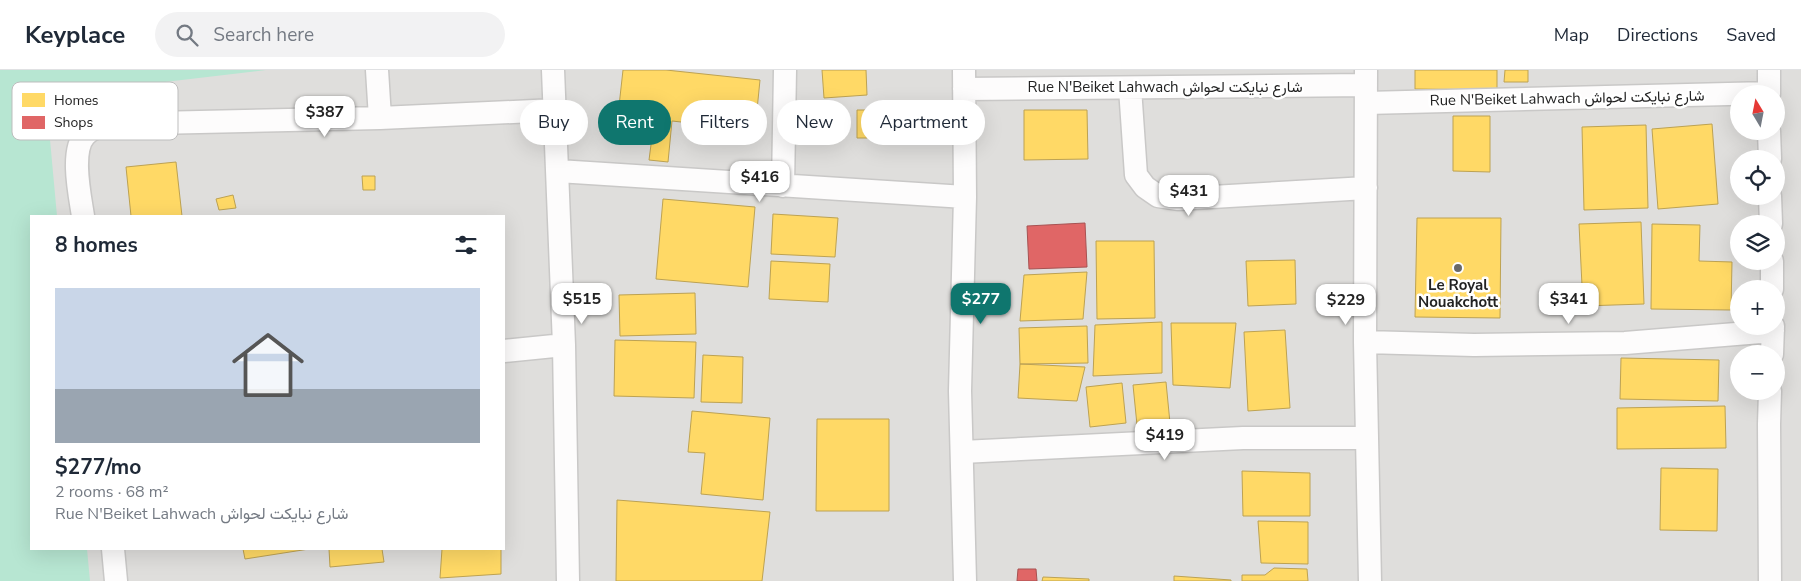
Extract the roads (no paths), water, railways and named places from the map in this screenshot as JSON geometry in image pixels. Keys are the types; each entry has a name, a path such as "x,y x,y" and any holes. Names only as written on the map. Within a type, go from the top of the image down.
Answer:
{"street":[{"path":"377,70 380,118"},
{"path":"553,70 555,100"},
{"path":"783,186 784,70"},
{"path":"1769,70 1769,85"},
{"path":"964,79 965,197 960,391 965,581"},
{"name":"Rue N'Beiket Lahwach شارع نبايكت لحواش","path":"964,79 1130,88 1366,86 1730,92"},
{"path":"1366,86 1365,342 1370,581"},
{"path":"1130,88 1136,175 1145,187 1158,196 1178,199 1366,188"},
{"path":"178,122 380,118 520,112"},
{"path":"82,140 78,150 82,215"},
{"path":"557,145 564,345 568,581"},
{"path":"558,171 965,197"},
{"path":"1365,342 1474,345 1625,343 1730,333"},
{"path":"505,351 564,345"},
{"path":"1770,400 1770,581"},
{"path":"962,452 1243,438 1366,438"},
{"path":"113,550 116,581"}],"place":[{"name":"Le Royal Nouakchott","path":"1458,268"}]}
